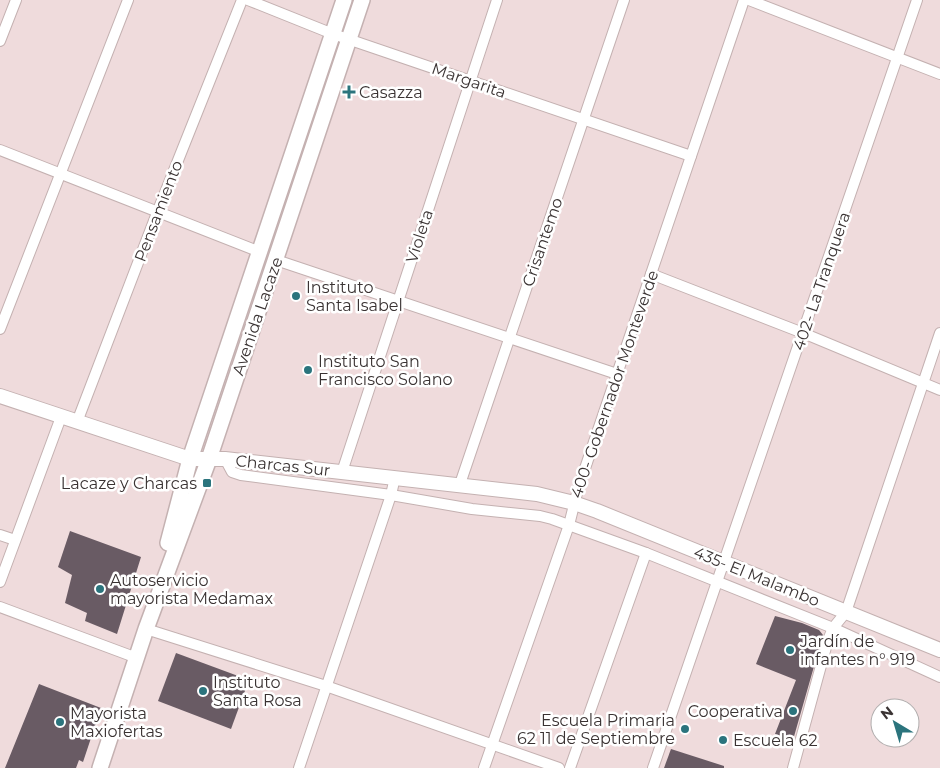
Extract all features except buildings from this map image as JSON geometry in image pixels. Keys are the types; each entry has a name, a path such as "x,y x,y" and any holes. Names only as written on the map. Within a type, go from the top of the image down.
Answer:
{"main road":[{"name":"Avenida Lacaze","path":"100,768 146,629 190,459 344,0"},
{"name":"Avenida Lacaze","path":"146,629 209,459 362,0"},
{"path":"276,260 285,216 324,100 337,54 336,40 333,34"},
{"name":"Charcas Sur","path":"0,396 190,459 225,459 460,484 536,494 574,503"},
{"name":"435- El Malambo","path":"574,503 940,650"}],"street":[{"path":"0,41 16,0"},
{"path":"0,329 128,0"},
{"name":"Pensamiento","path":"77,422 157,213 242,0"},
{"name":"Margarita","path":"248,0 333,34 691,156"},
{"name":"Violeta","path":"342,472 497,0"},
{"name":"Crisantemo","path":"460,484 585,120 624,0"},
{"name":"400- Gobernador Monteverde","path":"484,768 570,524 574,503 744,0"},
{"path":"749,0 940,74"},
{"name":"402- La Tranquera","path":"718,581 917,0"},
{"path":"0,150 260,252"},
{"path":"276,260 617,374"},
{"path":"651,274 803,333 940,390"},
{"path":"793,768 828,640 833,628 846,612 940,333"},
{"path":"0,582 61,417"},
{"path":"225,459 232,472 241,475 391,495 472,509 540,516 570,524 833,628 940,677"},
{"path":"299,768 391,495 395,477"},
{"path":"0,535 16,540"},
{"path":"570,768 646,553"},
{"path":"652,768 718,581"},
{"path":"0,607 137,658"},
{"path":"146,629 326,686 559,768"}],"place":[{"name":"Casazza","path":"349,92"},
{"name":"Instituto Santa Isabel","path":"296,296"},
{"name":"Instituto San Francisco Solano","path":"308,370"},
{"name":"Lacaze y Charcas","path":"207,483"},
{"name":"Autoservicio mayorista Medamax","path":"100,589"},
{"name":"Jardín de infantes n° 919","path":"790,650"},
{"name":"Instituto Santa Rosa","path":"203,691"},
{"name":"Cooperativa","path":"793,711"},
{"name":"Mayorista Maxiofertas","path":"60,722"},
{"name":"Escuela Primaria 62 11 de Septiembre","path":"685,729"},
{"name":"Escuela 62","path":"723,740"}]}
